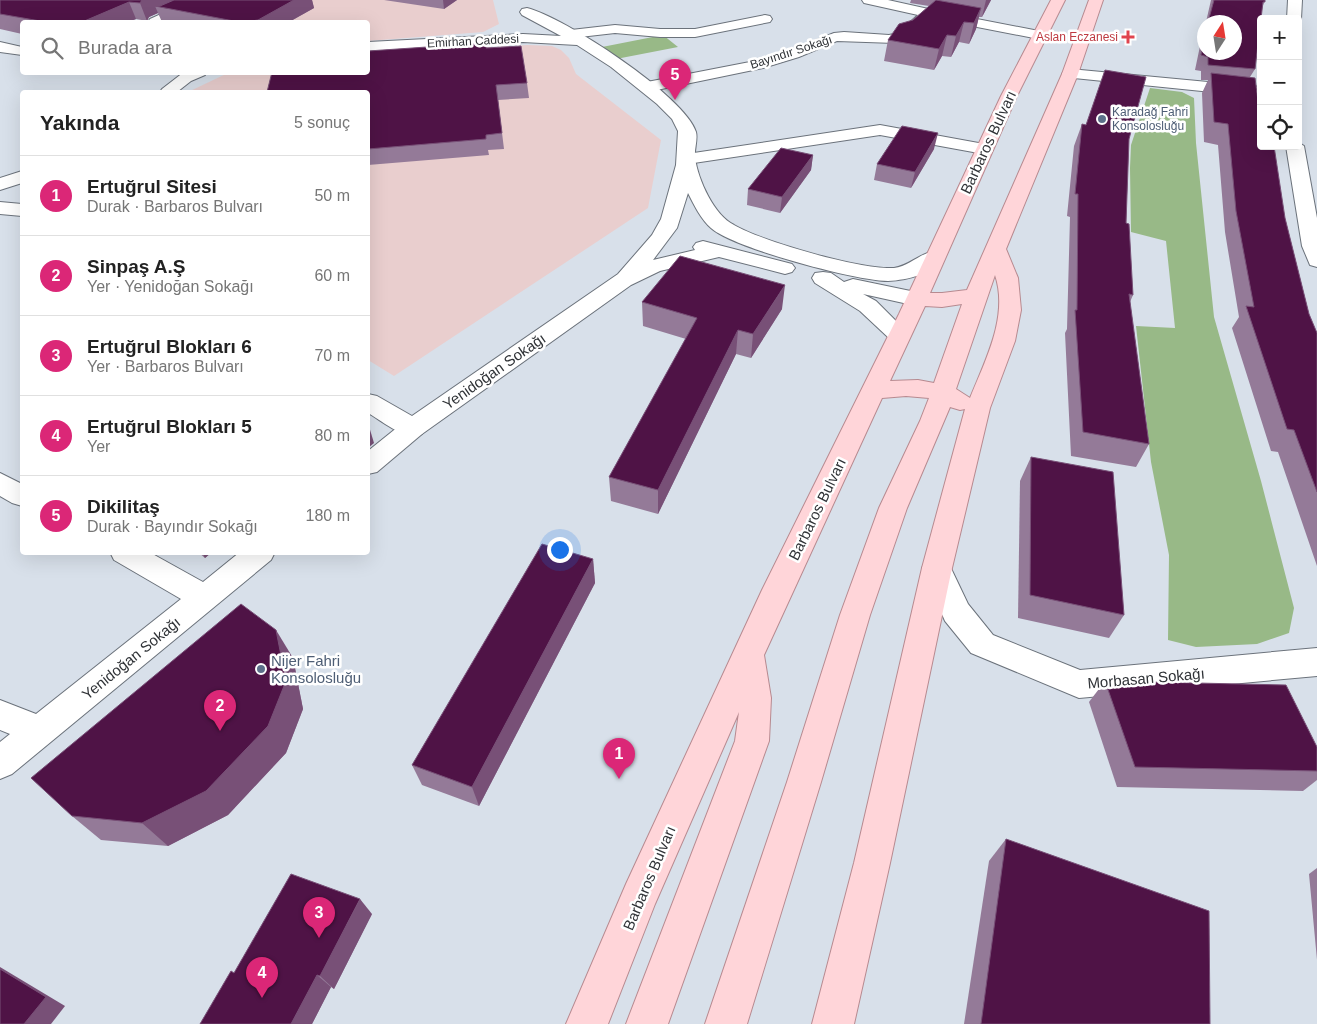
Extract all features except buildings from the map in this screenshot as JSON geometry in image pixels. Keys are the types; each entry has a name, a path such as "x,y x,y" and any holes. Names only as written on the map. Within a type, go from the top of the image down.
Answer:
{"main road":[{"name":"Barbaros Bulvarı","path":"587,1024 640,897 748,655 917,299 984,149 1038,35 1058,0"},
{"path":"726,1024 804,782 855,615 893,508 944,393 976,295 1070,74 1096,0"},
{"path":"833,1024 872,863 937,568 978,408 1004,341 1010,310 1006,278 995,248"},
{"path":"917,299 942,300 976,295"},
{"path":"873,392 889,388 904,388 944,393 966,407 973,427"},
{"path":"647,1024 752,741 757,716 755,688 748,655"}],"street":[{"path":"159,20 203,0"},
{"path":"870,0 1038,35"},
{"path":"1294,15 1295,0"},
{"path":"524,6 575,37 647,87 678,117 687,130 689,140 687,158 667,228 623,280"},
{"path":"498,40 514,35 526,26 524,6"},
{"name":"Bayındır Sokağı","path":"647,87 758,65 794,54 834,37 844,36 890,40 903,36 928,13"},
{"name":"Emirhan Caddesi","path":"370,48 575,37 615,29 660,33 695,33 765,19"},
{"path":"0,48 20,51"},
{"path":"1070,74 1257,92"},
{"path":"170,90 189,75"},
{"path":"687,158 880,130 984,149"},
{"path":"1296,150 1315,252"},
{"path":"687,158 692,180 718,225 737,235 858,272 879,275 914,272 926,265 935,256"},
{"path":"0,184 20,178"},
{"path":"0,208 20,210"},
{"path":"667,228 682,241 824,278 917,299"},
{"path":"623,280 653,266 720,251"},
{"path":"824,278 868,306 899,335"},
{"name":"Yenidoğan Sokağı","path":"370,463 413,428 623,280"},
{"path":"370,403 413,428"},
{"path":"0,483 20,495"},
{"path":"129,555 205,598"},
{"name":"Yenidoğan Sokağı","path":"0,762 257,555"},
{"name":"Morbasan Sokağı","path":"937,568 956,612 982,644 1078,684 1317,662"},
{"path":"0,715 40,731"}],"shaded area":[{"path":"217,0 493,0 499,24 483,32 370,41 370,20 174,20"},
{"path":"528,45 552,46 561,50 569,58 576,74 661,140 648,208 394,376 370,361 370,90 192,90 224,75 370,75 370,54"}],"green space":[{"path":"663,35 678,47 616,59 602,47"},
{"path":"1150,88 1182,92 1194,98 1196,143 1214,317 1261,481 1294,608 1289,633 1257,644 1196,647 1168,640 1169,555 1151,462 1136,326 1175,328 1166,241 1131,232 1131,145"}],"place":[{"name":"Aslan Eczanesi","path":"1128,37"},
{"name":"Dikilitaş","path":"675,100"},
{"name":"Karadağ Fahri Konsolosluğu","path":"1102,119"},
{"name":"Nijer Fahri Konsolosluğu","path":"261,669"},
{"name":"Sinpaş A.Ş","path":"220,731"},
{"name":"Ertuğrul Sitesi","path":"619,779"},
{"name":"Ertuğrul Blokları 6","path":"319,938"},
{"name":"Ertuğrul Blokları 5","path":"262,998"}]}
